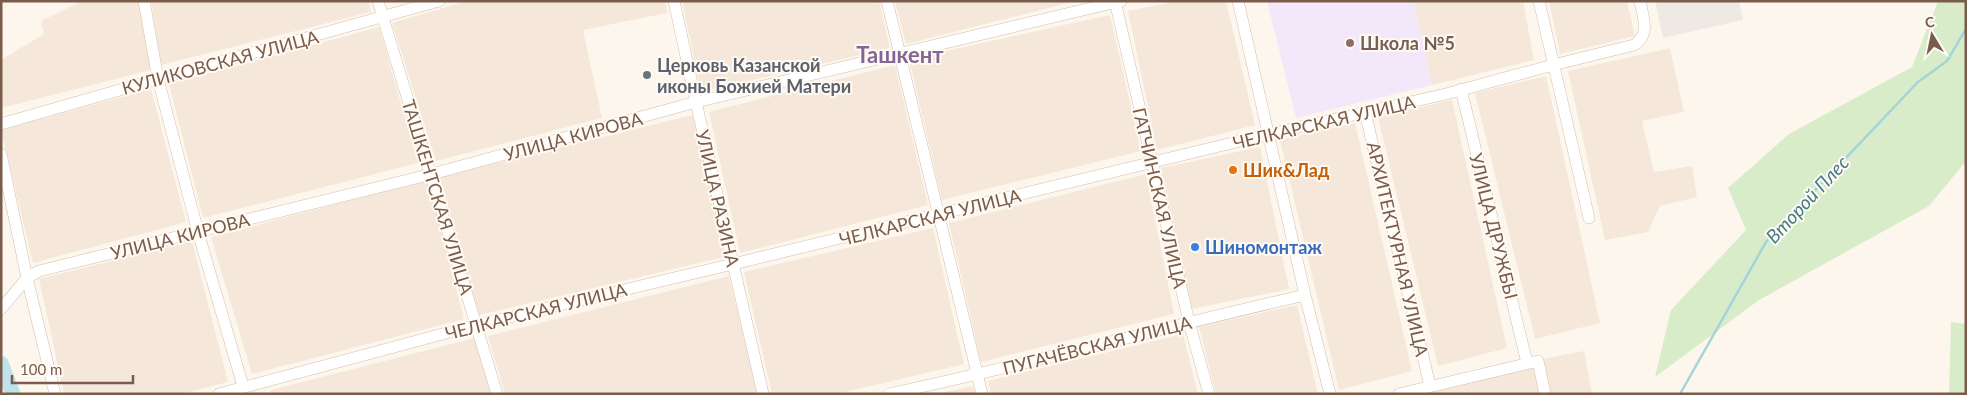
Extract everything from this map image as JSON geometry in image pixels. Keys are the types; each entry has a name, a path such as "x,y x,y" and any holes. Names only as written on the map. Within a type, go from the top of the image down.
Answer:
{"street":[{"path":"144,1 158,79 198,232 243,386"},
{"name":"ТАШКЕНТСКАЯ УЛИЦА","path":"378,1 432,174 497,394"},
{"name":"КУЛИКОВСКАЯ УЛИЦА","path":"1,124 438,1"},
{"name":"УЛИЦА РАЗИНА","path":"674,1 763,394"},
{"path":"888,1 982,394"},
{"path":"1238,1 1305,295 1330,394"},
{"path":"1539,1 1589,218"},
{"name":"ЧЕЛКАРСКАЯ УЛИЦА","path":"223,393 243,386 476,325 1269,134 1446,94 1634,45 1641,40 1645,28 1640,1"},
{"name":"УЛИЦА КИРОВА","path":"27,278 40,271 432,174 696,102 1117,2"},
{"name":"ГАТЧИНСКАЯ УЛИЦА","path":"1117,2 1189,322 1208,394"},
{"name":"УЛИЦА ДРУЖБЫ","path":"1461,89 1526,363"},
{"name":"АРХИТЕКТУРНАЯ УЛИЦА","path":"1366,112 1430,386"},
{"path":"1,154 27,278 55,394"},
{"path":"1,309 27,278"},
{"name":"ПУГАЧЁВСКАЯ УЛИЦА","path":"889,394 977,375 1305,295"},
{"path":"1399,394 1538,361 1545,394"},
{"path":"260,382 263,394"}],"shaded area":[{"path":"82,1 138,1 151,70 1,108 1,60 44,34 41,21"},
{"path":"151,1 368,1 371,12 161,65"},
{"path":"467,1 665,1 667,13 583,30 602,118 436,161 392,23"},
{"path":"682,1 879,1 890,48 701,92"},
{"path":"895,1 1076,1 906,44"},
{"path":"1178,1 1226,1 1255,125 1157,150 1128,11"},
{"name":"Школа №5","path":"1267,1 1414,1 1432,85 1296,118"},
{"path":"1414,1 1523,1 1534,60 1432,85"},
{"path":"1549,1 1627,1 1635,36 1560,54"},
{"path":"1655,1 1739,1 1743,20 1663,38"},
{"path":"1110,15 1141,151 942,200 909,59"},
{"path":"379,27 418,163 203,218 169,84"},
{"path":"1670,48 1684,112 1642,121 1654,172 1692,166 1697,197 1660,206 1648,232 1605,240 1568,71"},
{"path":"895,65 928,205 740,253 709,112"},
{"path":"1546,76 1600,323 1535,339 1475,93"},
{"path":"151,89 186,222 33,263 1,130"},
{"path":"1452,100 1507,348 1438,366 1378,117"},
{"path":"693,115 724,257 479,315 440,177"},
{"path":"1355,123 1412,371 1339,390 1280,140"},
{"path":"1260,147 1289,289 1191,309 1161,168"},
{"path":"1146,174 1174,314 981,362 949,223"},
{"path":"428,180 464,319 252,374 211,237"},
{"path":"933,228 964,364 837,394 772,394 744,272"},
{"path":"192,241 228,382 181,394 64,394 39,279"},
{"path":"729,276 757,394 505,394 488,336"},
{"path":"1297,305 1318,394 1216,394 1199,327"},
{"path":"1183,334 1198,394 991,394 988,381"},
{"path":"475,338 491,394 271,394 271,390"},
{"path":"1584,351 1592,394 1549,394 1542,359"},
{"path":"1537,366 1542,394 1418,394"},
{"path":"973,386 975,394 936,394"}],"green space":[{"path":"1938,1 1966,1 1966,161 1929,206 1759,300 1655,377 1671,310 1746,230 1728,188 1789,134 1912,67"},
{"path":"1951,322 1966,324 1966,394 1949,394"}],"waterway":[{"name":"Второй Плес","path":"1680,394 1766,242 1918,82 1947,61 1966,29"},
{"path":"1,363 13,394"}],"place":[{"name":"Школа №5","path":"1350,43"},
{"name":"Церковь Казанской иконы Божией Матери","path":"647,75"},
{"name":"Шик&Лад","path":"1233,170"},
{"name":"Шиномонтаж","path":"1195,247"}],"district":[{"name":"Ташкент","path":"900,54"}]}
